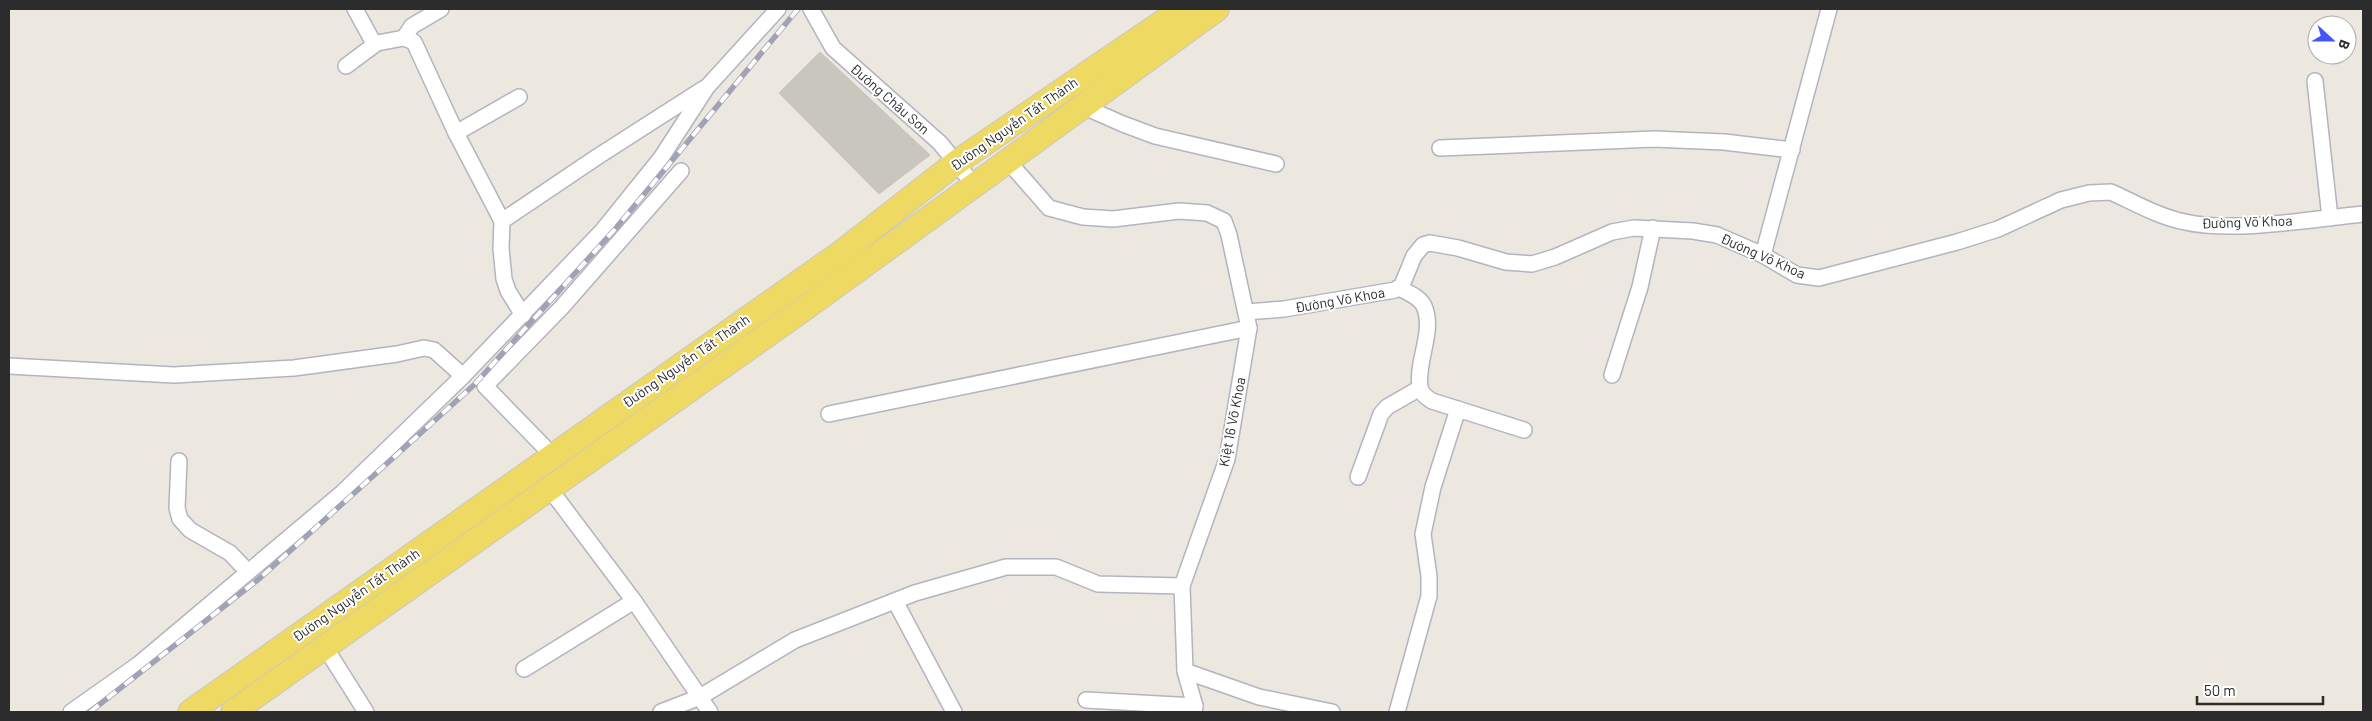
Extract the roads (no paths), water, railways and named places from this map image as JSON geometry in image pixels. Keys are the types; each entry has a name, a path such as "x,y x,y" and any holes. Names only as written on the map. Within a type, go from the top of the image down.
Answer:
{"main road":[{"name":"Đường Nguyễn Tất Thành","path":"190,712 842,252 957,162 1182,9"},
{"name":"Đường Nguyễn Tất Thành","path":"233,712 808,306 1217,9"}],"street":[{"path":"355,9 372,40 377,43"},
{"path":"404,38 412,26 441,9"},
{"path":"71,712 139,664 342,493 463,376 603,230 661,158 707,87 778,9"},
{"path":"1763,255 1829,9"},
{"name":"Đường Châu Sơn","path":"812,10 833,48 940,143 974,185"},
{"path":"346,66 377,43 404,38 414,42 456,133 502,221 501,248 504,279 508,291 523,315"},
{"path":"2315,81 2330,218"},
{"path":"502,221 597,157 707,87"},
{"path":"456,133 519,97"},
{"path":"1082,106 1155,136 1276,164"},
{"path":"1440,148 1654,139 1724,142 1792,150"},
{"path":"1007,160 1048,208 1083,217 1113,219 1188,211 1206,213 1224,221 1229,235 1246,312"},
{"path":"553,456 484,386 562,308 681,171"},
{"name":"Đường Võ Khoa","path":"1246,312 1284,309 1387,293 1399,288 1414,256 1423,246 1430,243 1458,248 1506,262 1532,264 1555,258 1612,232 1629,228 1653,228 1717,235 1763,255 1796,275 1819,278 1833,276 1957,242 1998,228 2060,200 2101,191 2111,192 2171,218 2199,225 2261,224 2363,214"},
{"path":"1612,374 1640,287 1653,228"},
{"path":"1399,288 1415,297 1424,306 1426,329 1420,388 1426,397 1432,401 1524,430"},
{"name":"Kiệt 16 Võ Khoa","path":"1182,586 1227,458 1249,328 1246,312"},
{"path":"829,414 1249,328"},
{"path":"10,368 174,375 294,368 397,354 424,348 434,350 463,376"},
{"path":"1358,477 1381,414 1387,408 1420,388"},
{"path":"1397,710 1426,611 1430,586 1423,534 1433,486 1458,409"},
{"path":"179,461 177,508 180,519 190,530 230,553 248,572"},
{"path":"549,488 634,601 710,712"},
{"path":"662,712 700,697 795,640 915,593 1006,567 1056,567 1098,584 1182,586 1185,671 1194,709 1086,700"},
{"path":"524,668 634,601"},
{"path":"895,601 954,712"},
{"path":"325,648 366,712"},
{"path":"1185,671 1259,698 1332,712"}],"railway":[{"path":"90,712 260,578 474,385 616,228 798,9"}]}
